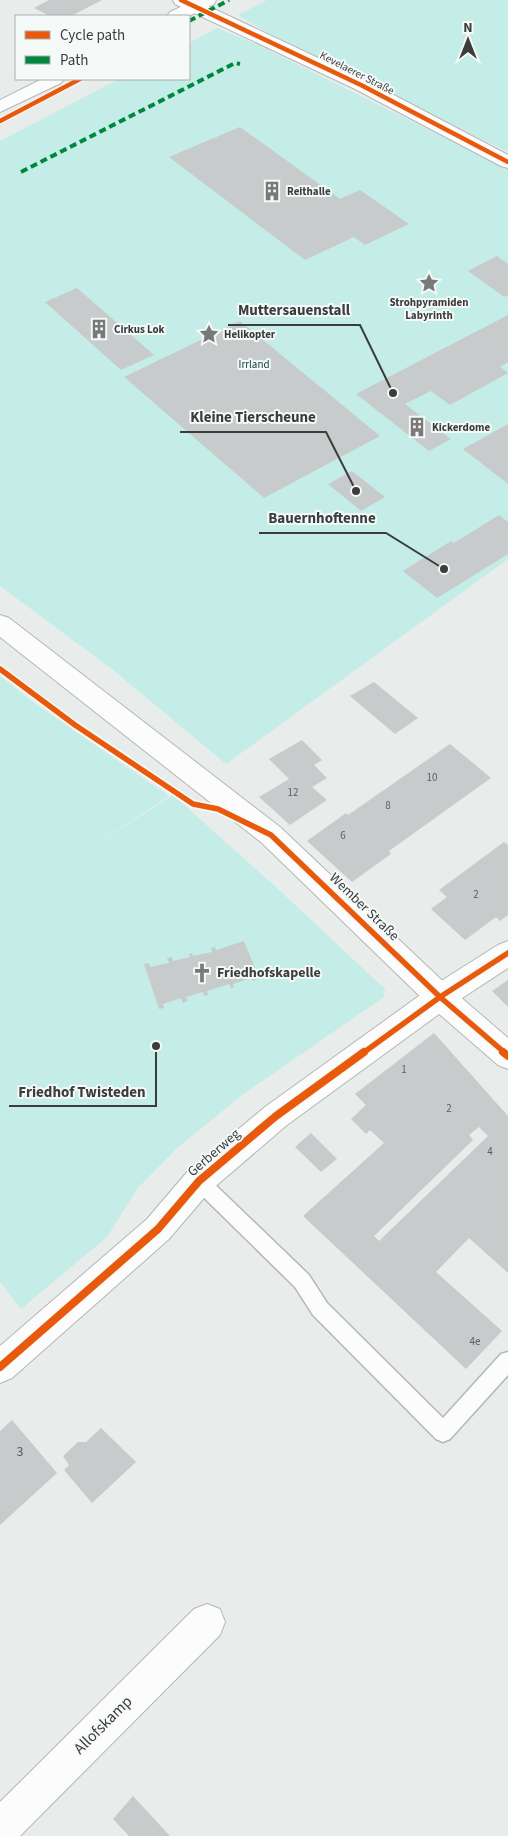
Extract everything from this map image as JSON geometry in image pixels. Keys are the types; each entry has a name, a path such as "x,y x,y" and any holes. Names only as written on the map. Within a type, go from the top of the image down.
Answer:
{"street":[{"name":"Kevelaerer Straße","path":"177,15 195,2 353,81 508,162"},
{"path":"0,106 53,80"},
{"name":"Wember Straße","path":"0,624 271,835 440,997 508,1056"},
{"path":"440,997 508,953"},
{"name":"Gerberweg","path":"0,1367 158,1229 199,1182 276,1116 440,997"},
{"name":"Allofskamp","path":"0,1829 207,1622"}],"lane":[{"path":"199,1182 302,1281 320,1309 443,1432 508,1361"}],"green space":[{"path":"267,0 508,0 508,152 274,37 238,15"},
{"name":"Irrland","path":"217,28 260,46 508,169 508,559 226,764 113,670 0,586 0,141 117,80 190,80 190,42"},
{"path":"0,676 30,700 169,796 68,863 173,795 278,889 385,989 384,997 242,1095 176,1149 137,1189 107,1237 21,1309 0,1282"}],"building":[{"path":"49,0 102,0 73,15 48,15 34,8"},
{"name":"Reithalle","path":"240,127 340,199 360,190 409,224 365,245 354,237 305,260 169,157"},
{"path":"497,256 508,264 508,295 504,297 468,271"},
{"name":"Cirkus Lok","path":"77,288 154,355 121,370 45,302"},
{"path":"508,315 508,362 500,367 508,373 450,405 431,391 405,404 451,439 429,451 356,394"},
{"path":"240,321 380,436 264,498 124,377"},
{"path":"508,424 508,484 463,449"},
{"path":"352,471 385,497 361,511 328,484"},
{"path":"499,515 508,522 508,554 437,598 403,571 451,541 454,543"},
{"path":"374,682 418,718 395,734 350,696"},
{"path":"302,740 322,760 314,765 327,778 312,787 327,800 290,825 259,797 289,779 269,759"},
{"path":"450,744 491,778 389,851 391,854 352,882 307,841 346,813 348,815"},
{"path":"504,842 508,845 508,915 500,921 496,917 465,940 431,909 447,897 439,890"},
{"name":"Friedhofskapelle","path":"244,941 259,978 253,981 251,978 233,984 234,987 231,988 229,984 207,991 208,995 204,996 203,992 186,997 188,1001 183,1003 181,998 163,1004 164,1008 159,1009 144,964 149,963 150,967 169,963 167,958 172,957 173,961 190,957 189,954 192,953 193,956 212,952 211,948 215,947 216,950"},
{"path":"508,980 508,1007 492,991"},
{"path":"434,1033 508,1116 508,1273 469,1238 436,1272 502,1331 466,1369 303,1216 384,1143 370,1130 366,1134 351,1119 366,1105 355,1094","holes":["479,1127 488,1136 379,1241 374,1236 473,1140 469,1135"]},
{"path":"311,1133 337,1159 321,1172 295,1147"},
{"path":"12,1420 57,1473 0,1525 0,1431"},
{"path":"101,1428 136,1462 92,1503 64,1470 69,1465 63,1456 78,1442 86,1442"},
{"path":"133,1796 170,1836 129,1836 113,1819"}],"marked path":[{"path":"190,20 229,0"},
{"path":"21,172 235,63 240,64"}],"cycle path":[{"path":"181,0 361,85 508,162"},
{"path":"0,121 78,80"},
{"path":"0,669 75,725 193,804 218,809 271,835 440,997 508,1056"},
{"path":"0,1367 158,1229 199,1181 276,1116 440,997 508,953"}],"place":[{"name":"Reithalle","path":"272,191"},
{"name":"Strohpyramiden Labyrinth","path":"429,283"},
{"name":"Cirkus Lok","path":"99,329"},
{"name":"Helikopter","path":"209,334"},
{"name":"Muttersauenstall","path":"393,393"},
{"name":"Kickerdome","path":"417,427"},
{"name":"Kleine Tierscheune","path":"356,491"},
{"name":"Bauernhoftenne","path":"444,569"},
{"name":"Friedhofskapelle","path":"202,973"},
{"name":"Friedhof Twisteden","path":"156,1046"}]}
